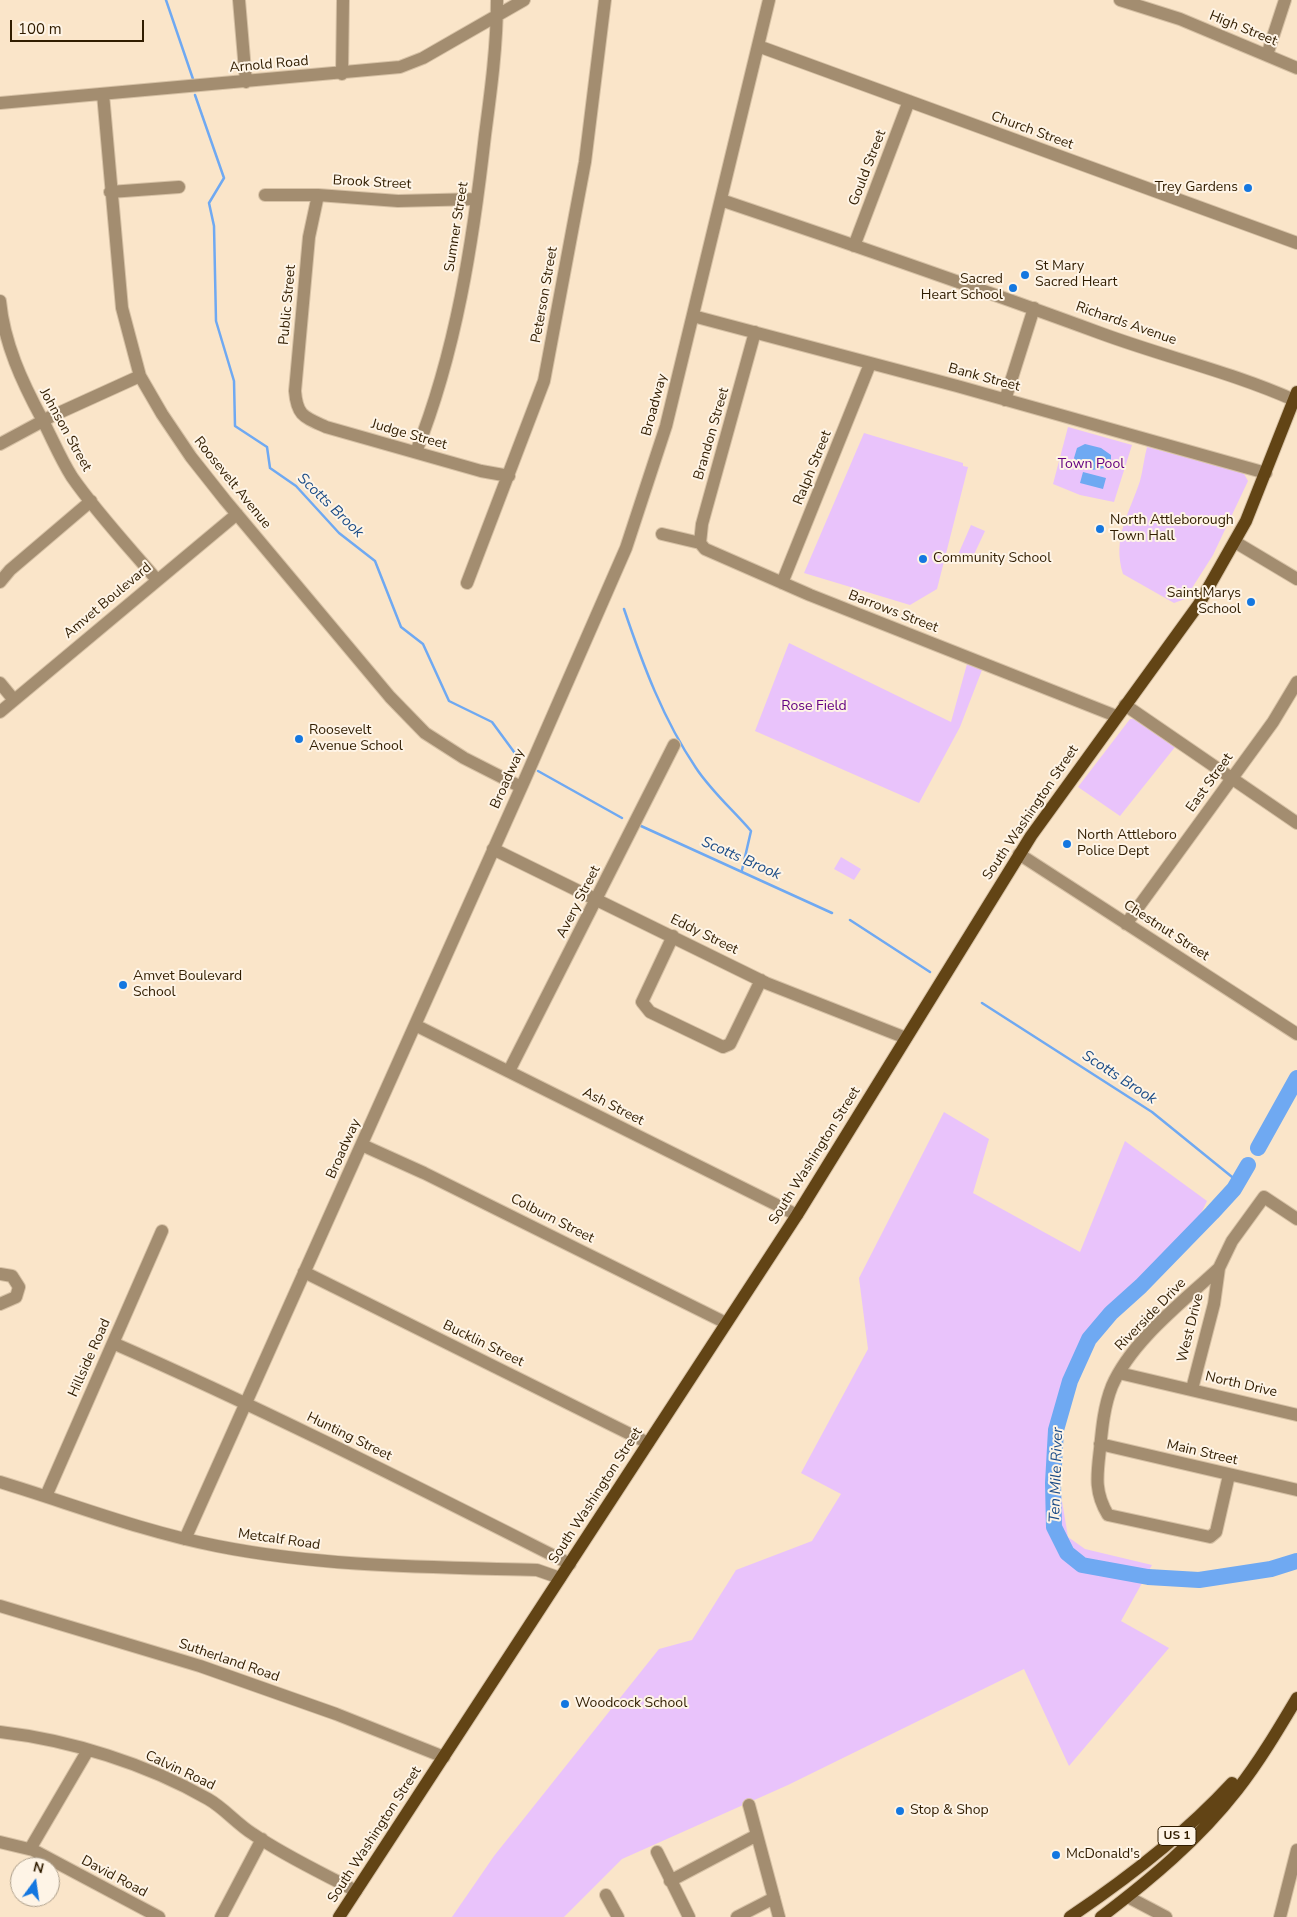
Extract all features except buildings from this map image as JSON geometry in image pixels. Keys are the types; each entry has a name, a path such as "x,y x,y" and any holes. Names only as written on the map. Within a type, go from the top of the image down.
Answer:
{"main road":[{"name":"South Washington Street","path":"339,1917 797,1215 1019,854 1116,716 1199,604 1246,521 1296,398"},
{"name":"US 1","path":"1101,1917 1150,1880 1196,1836 1236,1791 1297,1698"},
{"name":"US 1","path":"1070,1917 1127,1878 1176,1837 1223,1793 1271,1740"}],"street":[{"path":"239,0 246,82"},
{"path":"342,74 343,0"},
{"name":"Sumner Street","path":"416,452 441,380 456,318 477,199 491,88 497,0"},
{"name":"Arnold Road","path":"0,103 384,70 408,65 524,0"},
{"name":"Peterson Street","path":"467,583 509,476 546,373 585,162 605,0"},
{"name":"Broadway","path":"186,1539 606,595 639,512 666,426 694,316 769,0"},
{"name":"High Street","path":"1120,0 1180,19 1297,68"},
{"path":"1267,55 1285,0"},
{"name":"Church Street","path":"758,46 1297,243"},
{"name":"Roosevelt Avenue","path":"103,94 110,192 122,308 140,376 162,414 190,457 390,697 425,734 464,758 521,787"},
{"name":"Gould Street","path":"854,246 909,101"},
{"path":"110,192 179,187"},
{"name":"Brook Street","path":"265,195 318,194 398,201 477,199"},
{"name":"Public Street","path":"303,416 296,406 295,391 309,237 318,194"},
{"name":"Richards Avenue","path":"721,200 1034,308 1102,334 1296,398"},
{"name":"Johnson Street","path":"0,301 5,332 20,378 72,476 110,527 157,580"},
{"path":"1005,400 1034,308"},
{"name":"Bank Street","path":"694,316 1266,473"},
{"name":"Brandon Street","path":"700,544 702,524 754,332"},
{"name":"Ralph Street","path":"782,583 870,364"},
{"path":"0,444 42,421 140,376"},
{"name":"Judge Street","path":"303,416 326,428 509,476"},
{"path":"0,582 10,570 91,501"},
{"name":"Amvet Boulevard","path":"0,712 237,514"},
{"name":"Barrows Street","path":"662,534 700,544 704,549 782,583 1116,716"},
{"path":"1235,542 1297,579"},
{"name":"East Street","path":"1126,924 1273,722 1297,682"},
{"path":"0,683 14,700"},
{"path":"1125,705 1297,823"},
{"name":"Avery Street","path":"509,1072 598,900 674,745"},
{"name":"Eddy Street","path":"493,849 761,980 906,1038"},
{"name":"Chestnut Street","path":"1019,854 1297,1034"},
{"path":"673,936 642,1002 650,1012 723,1047 730,1044 761,980"},
{"name":"Ash Street","path":"415,1025 797,1215"},
{"name":"Colburn Street","path":"362,1145 424,1172 726,1323"},
{"name":"West Drive","path":"1192,1389 1214,1304 1219,1268 1232,1241 1264,1197 1297,1219"},
{"name":"Hillside Road","path":"46,1496 162,1231"},
{"name":"Riverside Drive","path":"1219,1268 1178,1305 1143,1341 1120,1373 1104,1411 1096,1479 1100,1501 1108,1515 1210,1537 1216,1532 1229,1475"},
{"name":"Bucklin Street","path":"304,1272 648,1443"},
{"path":"0,1274 12,1276 20,1287 16,1297 0,1304"},
{"name":"Hunting Street","path":"113,1343 246,1403 570,1564"},
{"name":"North Drive","path":"1120,1373 1297,1414"},
{"name":"Main Street","path":"1100,1444 1297,1490"},
{"name":"Metcalf Road","path":"0,1482 186,1539 217,1546 319,1561 370,1565 537,1570 560,1578"},
{"name":"Sutherland Road","path":"0,1606 200,1666 336,1714 444,1756"},
{"name":"Calvin Road","path":"0,1732 32,1735 88,1750 172,1782 209,1800 262,1840 356,1891"},
{"path":"30,1849 88,1750"},
{"path":"749,1805 779,1917"},
{"path":"670,1880 757,1835"},
{"path":"220,1917 262,1840"},
{"name":"David Road","path":"0,1842 30,1849 159,1917"},
{"path":"1280,1917 1297,1850"},
{"path":"657,1852 689,1917"},
{"path":"606,1895 618,1917"},
{"path":"1128,1897 1166,1917"},
{"path":"737,1917 774,1898"}],"green space":[{"name":"Town Pool","path":"1068,427 1132,445 1114,502 1080,495 1053,484"},
{"path":"864,433 963,463 963,466 968,467 937,589 910,605 804,573"},
{"path":"1147,447 1243,472 1248,481 1213,555 1185,599 1174,603 1123,574 1120,561 1119,549 1123,526 1140,481"},
{"path":"971,525 985,531 970,563 957,557"},
{"name":"Rose Field","path":"789,643 951,722 967,664 982,670 960,727 919,803 755,731"},
{"path":"1130,719 1134,719 1175,747 1120,816 1078,787"},
{"path":"841,857 861,869 854,880 834,869"},
{"path":"944,1112 989,1139 973,1193 1080,1252 1125,1141 1207,1201 1191,1234 1146,1288 1097,1335 1063,1418 1059,1483 1068,1537 1085,1549 1152,1565 1121,1621 1169,1648 1069,1766 1024,1669 788,1785 622,1859 564,1917 452,1917 494,1856 659,1649 692,1640 736,1570 812,1541 841,1494 801,1473 868,1349 859,1278"}],"water":[{"path":"1085,444 1101,448 1111,455 1111,467 1092,470 1079,466 1074,458 1077,448"},
{"path":"1083,472 1106,478 1103,489 1080,483"}],"waterway":[{"name":"Scotts Brook","path":"166,0 193,79"},
{"name":"Scotts Brook","path":"195,95 224,178 209,203 214,226 216,321 234,381 235,426 267,447 270,468 296,486 339,533 375,561 401,627 423,644 449,701 492,722 517,756"},
{"path":"624,609 655,691 684,749 709,785 751,831 742,870"},
{"name":"Scotts Brook","path":"538,771 622,818"},
{"name":"Scotts Brook","path":"641,826 832,913"},
{"name":"Scotts Brook","path":"850,920 930,972"},
{"name":"Scotts Brook","path":"982,1003 1152,1112 1237,1181"},
{"name":"Ten Mile River","path":"1258,1148 1297,1078"},
{"name":"Ten Mile River","path":"1248,1165 1234,1189 1141,1286 1111,1313 1089,1339 1070,1381 1056,1430 1053,1483 1054,1527 1067,1553 1082,1565 1148,1577 1199,1580 1271,1569 1297,1561"}],"place":[{"name":"Trey Gardens","path":"1248,188"},
{"name":"St Mary Sacred Heart","path":"1025,275"},
{"name":"Sacred Heart School","path":"1013,288"},
{"name":"North Attleborough Town Hall","path":"1100,529"},
{"name":"Community School","path":"923,559"},
{"name":"Saint Marys School","path":"1251,602"},
{"name":"Roosevelt Avenue School","path":"299,739"},
{"name":"North Attleboro Police Dept","path":"1067,844"},
{"name":"Amvet Boulevard School","path":"123,985"},
{"name":"Woodcock School","path":"565,1704"},
{"name":"Stop & Shop","path":"900,1811"},
{"name":"McDonald's","path":"1056,1855"}]}
